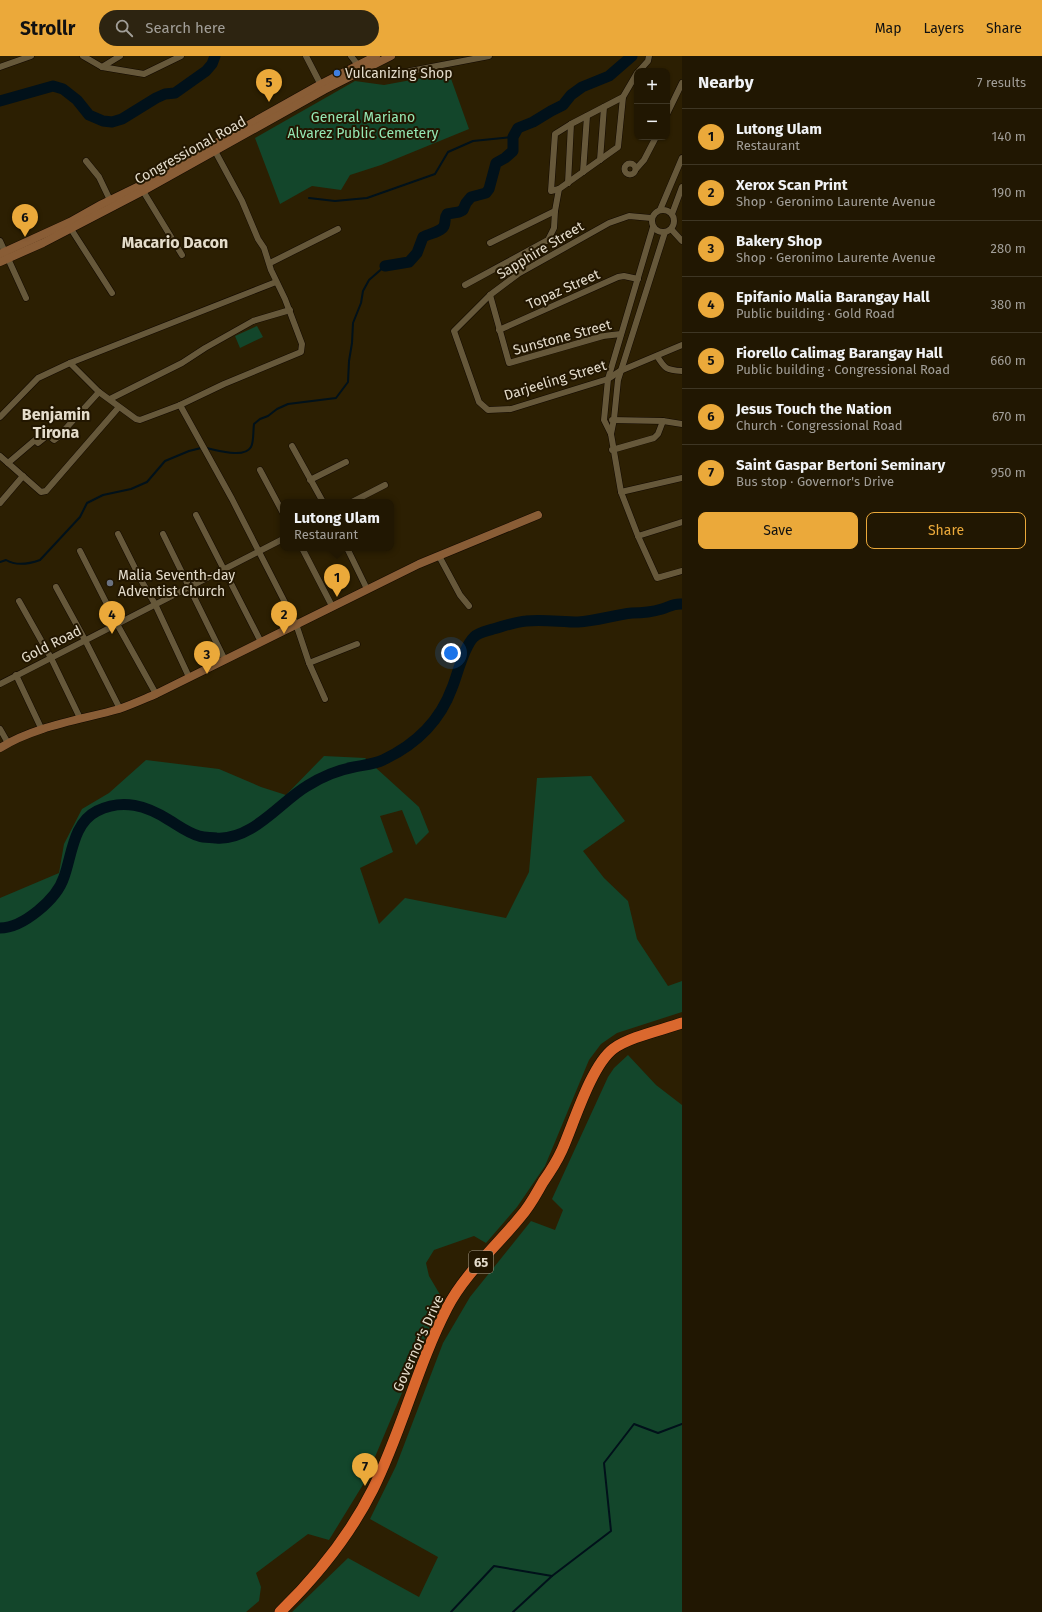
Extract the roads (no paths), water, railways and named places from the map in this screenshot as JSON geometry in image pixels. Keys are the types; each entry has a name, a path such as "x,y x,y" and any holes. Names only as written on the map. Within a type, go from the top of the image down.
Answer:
{"highway":[{"name":"Governor's Drive","path":"280,1612 316,1574 356,1522 387,1457 436,1331 448,1307 461,1285 522,1215 536,1195 561,1152 595,1072 604,1058 623,1043 682,1023"}],"main road":[{"name":"Congressional Road","path":"360,68 376,56"},
{"name":"Congressional Road","path":"0,262 5,255 141,185 322,87 360,68 391,56"},
{"name":"Congressional Road","path":"5,255 71,229 143,191 215,151 322,87"},
{"path":"0,748 8,743 42,730 80,718 120,709 156,694 419,564 538,515"}],"street":[{"path":"0,67 32,56"},
{"path":"83,56 102,67 144,74 180,56"},
{"path":"102,67 120,56"},
{"path":"306,56 322,87"},
{"path":"351,56 360,68 370,74 400,73 490,56"},
{"path":"641,68 648,61 649,56"},
{"path":"623,97 555,134 551,191 559,189 618,147 623,97 634,79"},
{"path":"670,108 682,83"},
{"path":"600,160 604,107"},
{"path":"583,172 587,116"},
{"path":"568,183 571,124"},
{"path":"636,169 644,160 654,140"},
{"path":"70,363 99,392 140,420 180,405 224,384 301,352 302,344 290,310 276,282 270,263 242,201 215,151"},
{"path":"660,210 682,158"},
{"path":"86,161 98,177 110,200"},
{"path":"672,214 682,187"},
{"path":"465,285 548,240 554,228 559,189"},
{"path":"143,191 182,255"},
{"path":"611,434 604,420 608,379 653,227 652,218 654,213 660,210 666,210 672,214 674,220 668,231 620,371 611,434 612,450 621,492 638,536 657,578 682,571"},
{"path":"490,243 555,211"},
{"name":"Sapphire Street","path":"454,331 490,295 518,274 609,223 630,216 652,218"},
{"path":"653,227 658,231 668,231 682,241"},
{"path":"71,229 93,261 112,293"},
{"path":"270,263 338,229"},
{"path":"0,241 5,255 26,298"},
{"name":"Topaz Street","path":"500,330 618,277 624,276 638,279"},
{"path":"0,417 38,378 70,363 276,282"},
{"path":"490,295 500,330"},
{"path":"110,399 182,363 205,348 253,321 290,310"},
{"name":"Sunstone Street","path":"500,330 509,363 603,336 621,334"},
{"name":"Darjeeling Street","path":"454,331 479,402 488,410 511,409 608,379 620,371 682,345"},
{"path":"657,356 664,367 669,370 682,371"},
{"path":"8,463 35,440 38,443 48,435 54,440 58,437 99,392"},
{"path":"180,405 259,551 296,624 308,663 325,699"},
{"path":"0,456 41,492 46,492 119,407"},
{"path":"604,420 663,421 682,424"},
{"path":"612,450 654,438 658,434 663,421"},
{"path":"292,446 321,499"},
{"path":"310,480 346,462"},
{"path":"260,470 280,507"},
{"path":"0,503 23,476"},
{"path":"621,492 682,478"},
{"path":"358,499 385,485"},
{"path":"196,515 261,642"},
{"path":"638,536 682,522"},
{"path":"118,534 155,604 189,677"},
{"path":"163,534 225,660"},
{"name":"Gold Road","path":"0,684 280,540"},
{"path":"80,551 117,624 156,694"},
{"path":"304,551 332,606"},
{"path":"348,551 367,589"},
{"path":"439,556 460,595 469,606"},
{"path":"56,587 120,709"},
{"path":"19,601 51,658 80,718"},
{"path":"308,663 358,644"},
{"path":"16,675 42,730"},
{"path":"0,729 8,743"}],"waterway":[{"path":"0,101 53,86 63,89 77,100 89,115 103,121 112,122 122,119 156,98 165,94 175,93 206,71 212,64 215,56"},
{"path":"385,266 409,262 417,253 423,237 442,228 445,224 447,214 463,210 471,197 486,193 489,189 496,163 513,151 513,137 518,128 533,122 563,105 571,95 582,87 609,76 632,56"},
{"path":"309,198 335,201 367,198 435,174 448,152 473,141 513,137"},
{"path":"206,448 230,453 248,451 252,445 254,424 260,419 288,404 336,398 348,382 353,323 361,303 363,291 369,280 385,266"},
{"path":"0,562 6,560 23,564 40,560 80,517 87,503 103,495 131,489 147,482 165,461 189,451 201,448"},
{"path":"0,928 9,927 29,918 47,903 60,886 64,877 74,840 78,831 89,816 97,811 116,805 134,805 161,815 187,831 201,837 229,837 242,833 265,819 297,793 318,780 342,770 380,761 395,754 416,739 425,731 441,711 452,688 467,647 470,641 478,634 505,625 522,622 539,620 578,622 632,613 651,612 682,604"},
{"path":"451,1612 494,1566 552,1576 611,1531 604,1463 634,1424 658,1433 682,1424"},
{"path":"513,1612 552,1576"}],"place":[{"name":"Vulcanizing Shop","path":"337,73"},
{"name":"Fiorello Calimag Barangay Hall","path":"269,102"},
{"name":"Jesus Touch the Nation","path":"25,237"},
{"name":"Malia Seventh-day Adventist Church","path":"110,583"},
{"name":"Lutong Ulam","path":"337,597"},
{"name":"Epifanio Malia Barangay Hall","path":"112,634"},
{"name":"Xerox Scan Print","path":"284,634"},
{"name":"Bakery Shop","path":"207,674"},
{"name":"Saint Gaspar Bertoni Seminary","path":"365,1486"}],"district":[{"name":"Macario Dacon","path":"175,242"},
{"name":"Benjamin Tirona","path":"56,423"}],"park label":[{"name":"General Mariano Alvarez Public Cemetery","path":"363,126"}]}
